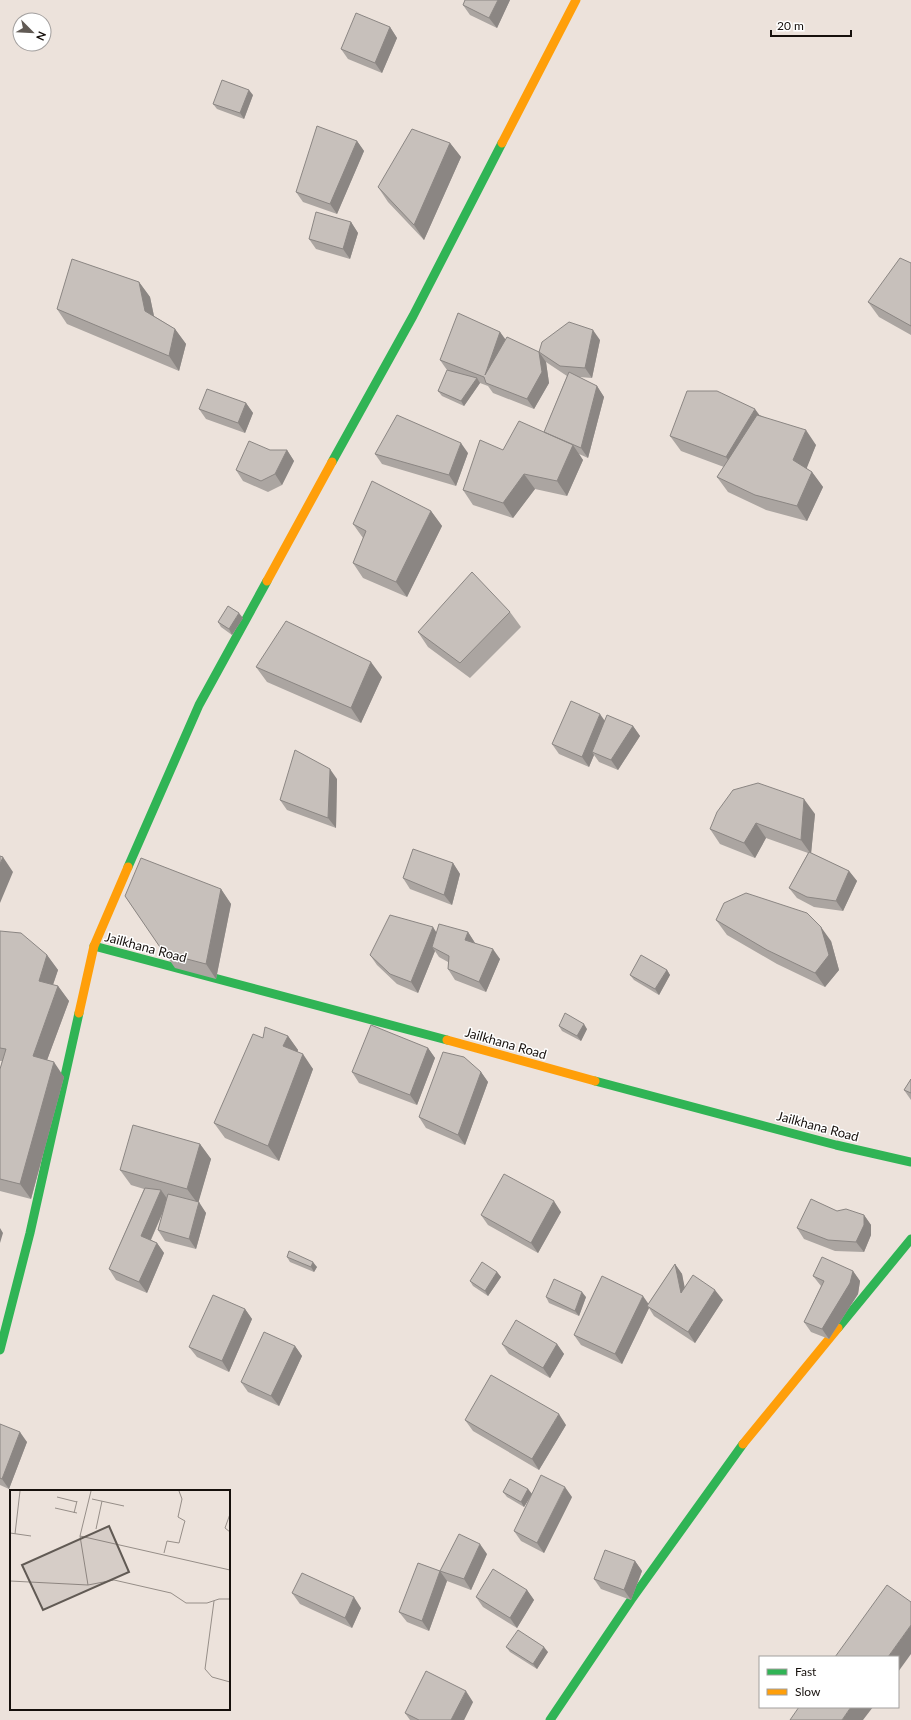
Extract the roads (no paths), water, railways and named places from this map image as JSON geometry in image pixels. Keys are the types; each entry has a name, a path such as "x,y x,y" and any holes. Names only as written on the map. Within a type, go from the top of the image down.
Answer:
{"street":[{"path":"0,1350 30,1233 94,946 199,705 413,316 576,0"},
{"name":"Jailkhana Road","path":"94,946 836,1145 911,1162"},
{"path":"550,1720 631,1600 741,1446 911,1239"}]}
